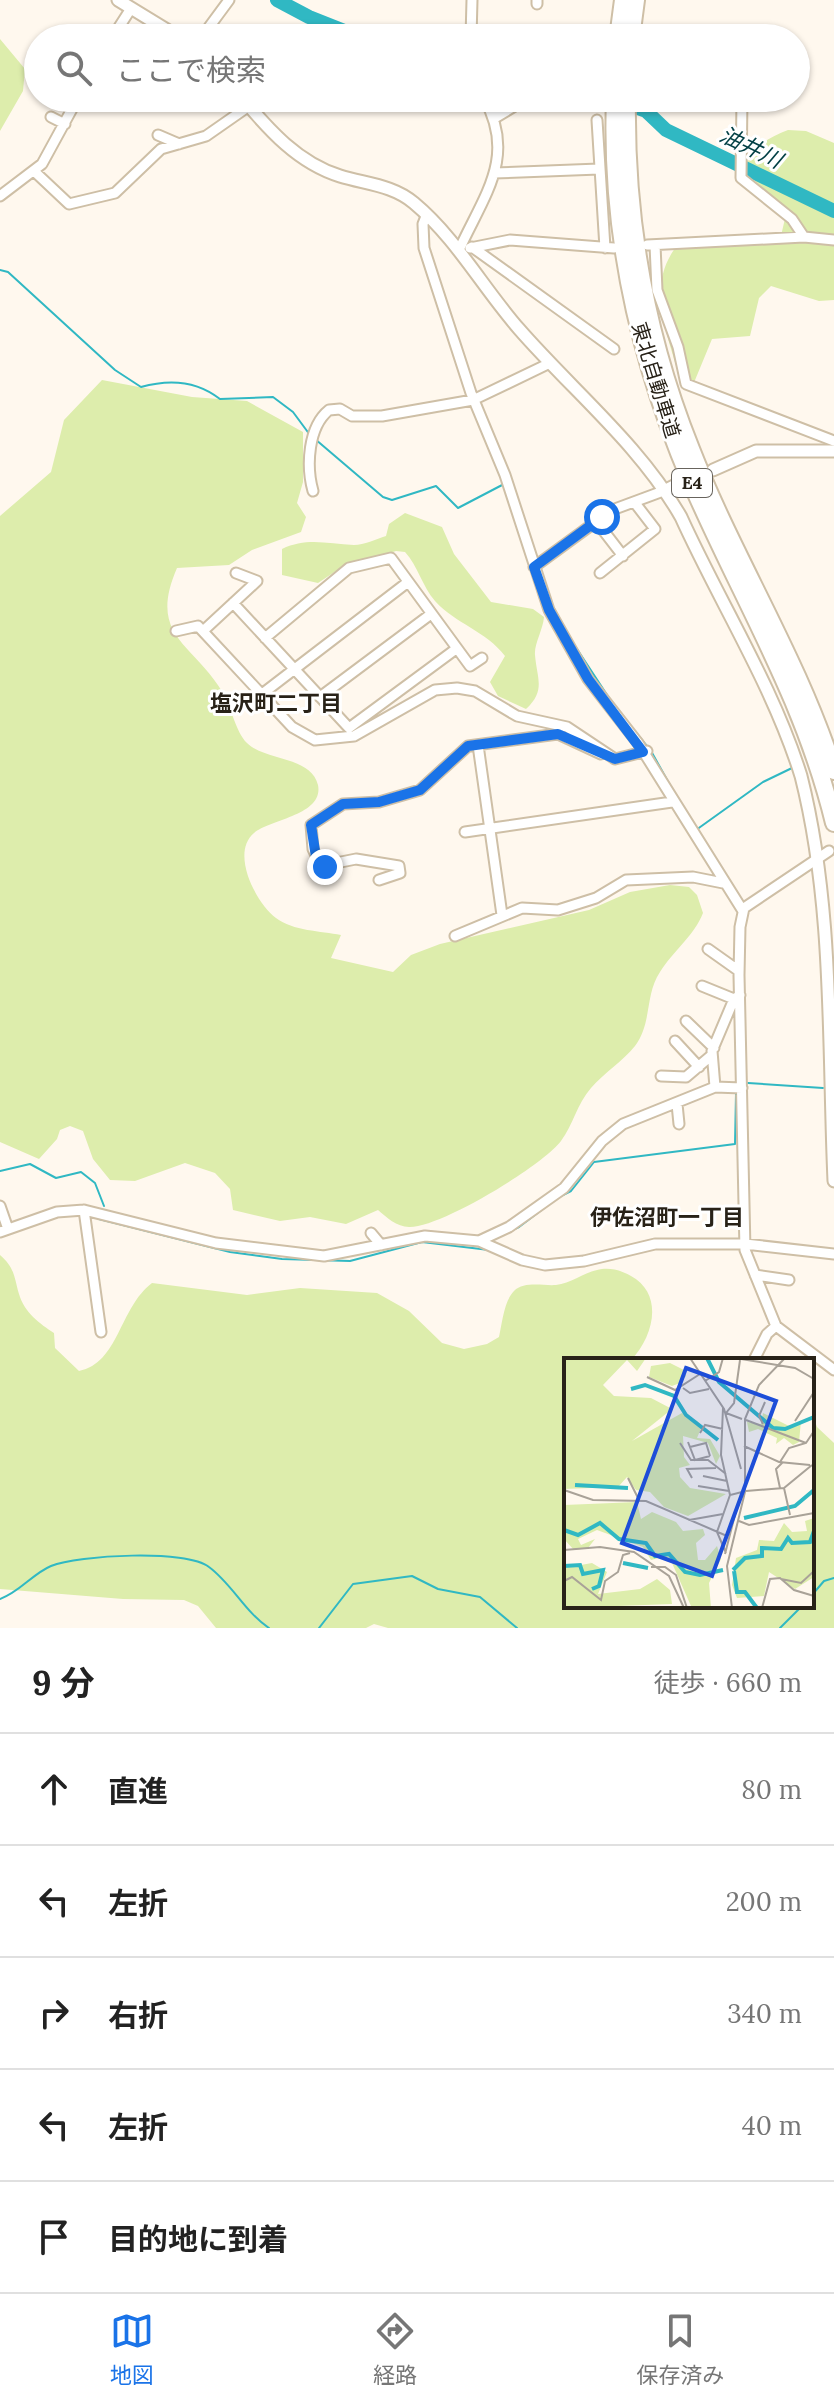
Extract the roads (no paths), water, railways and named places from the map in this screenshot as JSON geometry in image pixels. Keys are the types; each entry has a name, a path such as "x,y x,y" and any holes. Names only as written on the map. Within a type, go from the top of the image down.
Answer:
{"highway":[{"path":"620,24 623,0"},
{"path":"633,24 636,0"},
{"name":"東北自動車道","path":"617,112 637,254 664,376 704,480 794,663 834,771"},
{"name":"東北自動車道","path":"624,112 620,128 623,241 634,306 653,380 692,485 793,694 834,823"}],"street":[{"path":"118,0 155,24"},
{"path":"211,24 229,0"},
{"path":"471,24 472,0"},
{"path":"121,24 130,10"},
{"path":"0,196 35,172 71,112"},
{"path":"35,172 69,204 115,193 133,180 156,153 206,136 234,112"},
{"path":"255,112 291,150 339,176 388,188 427,214 465,249 614,349"},
{"path":"465,249 494,173 501,144 492,112"},
{"path":"495,118 505,112"},
{"path":"740,112 743,157 740,170 743,180 792,219 804,237"},
{"path":"51,117 65,124"},
{"path":"465,249 510,240 610,248 599,169 597,120"},
{"path":"158,135 179,144"},
{"path":"494,173 599,169"},
{"path":"427,214 423,224 424,248 473,400 505,475 549,610 588,679 645,751 672,802 743,911 737,997 745,1244 776,1326 834,1370"},
{"path":"834,240 804,237 651,245 657,290 678,347 686,384 834,441"},
{"path":"465,249 517,326 666,490 773,705 801,775 824,854 834,1181"},
{"path":"313,491 310,463 313,435 329,410 340,409 352,416 382,416 473,400 550,363"},
{"path":"713,470 756,451 834,451"},
{"path":"534,567 612,510 680,483"},
{"path":"600,573 655,529 635,503"},
{"path":"596,521 623,556"},
{"path":"265,638 349,568 391,558 470,666 482,658"},
{"path":"203,631 257,581 236,573"},
{"path":"262,694 292,667 408,582"},
{"path":"233,603 349,728 456,649"},
{"path":"320,697 431,614"},
{"path":"176,631 198,626 292,727 323,742 354,736 435,690 467,689 517,716 567,727 608,756"},
{"path":"379,880 400,873 399,866 356,859 321,866 313,849 311,825 343,804 379,802 420,790 437,778 458,752 478,745 558,734 608,756 626,758 645,751"},
{"path":"478,745 502,915"},
{"path":"465,832 489,826 672,802"},
{"path":"743,911 824,854"},
{"path":"455,936 522,908 558,910 596,898 626,880 693,877 723,883"},
{"path":"708,949 739,971"},
{"path":"702,986 737,997"},
{"path":"661,1076 686,1077 699,1067 713,1051 737,997"},
{"path":"686,1021 713,1051 715,1087"},
{"path":"675,1041 699,1067"},
{"path":"479,1241 509,1227 564,1188 602,1141 623,1124 715,1087 742,1088"},
{"path":"677,1104 679,1124"},
{"path":"0,1206 4,1231 57,1212 84,1210 216,1243 274,1252 334,1256 425,1236 479,1241 522,1260 545,1265 584,1261 645,1244 745,1244 834,1254"},
{"path":"84,1210 101,1332"},
{"path":"371,1233 381,1245"},
{"path":"755,1275 789,1280"},
{"path":"755,1358 767,1334 776,1326"}],"waterway":[{"name":"油井川","path":"277,0 327,24"},
{"name":"油井川","path":"647,112 666,130 834,211"},
{"path":"0,270 8,272 115,370 141,387 182,383 202,388 220,399 273,397 293,412 310,435"},
{"path":"315,439 383,497 392,500 436,486 458,508 504,484"},
{"path":"553,607 558,616"},
{"path":"575,646 613,704"},
{"path":"627,722 651,751 676,796"},
{"path":"696,830 763,782 792,768"},
{"path":"748,1083 823,1088"},
{"path":"557,1198 571,1191 594,1162 735,1144 736,1094"},
{"path":"0,1171 30,1164 56,1178 81,1172 95,1183 104,1206"},
{"path":"501,1235 519,1227 552,1202"},
{"path":"99,1219 230,1252 282,1259 350,1261 422,1242 489,1250"},
{"path":"0,1599 44,1569 65,1562 132,1556 179,1558 209,1567 269,1628"},
{"path":"319,1628 353,1584 412,1576 438,1589 480,1597 517,1628"},
{"path":"814,1593 824,1581 834,1578"},
{"path":"780,1628 800,1608"}],"district":[{"name":"塩沢町二丁目","path":"276,703"},
{"name":"伊佐沼町一丁目","path":"667,1217"}]}
